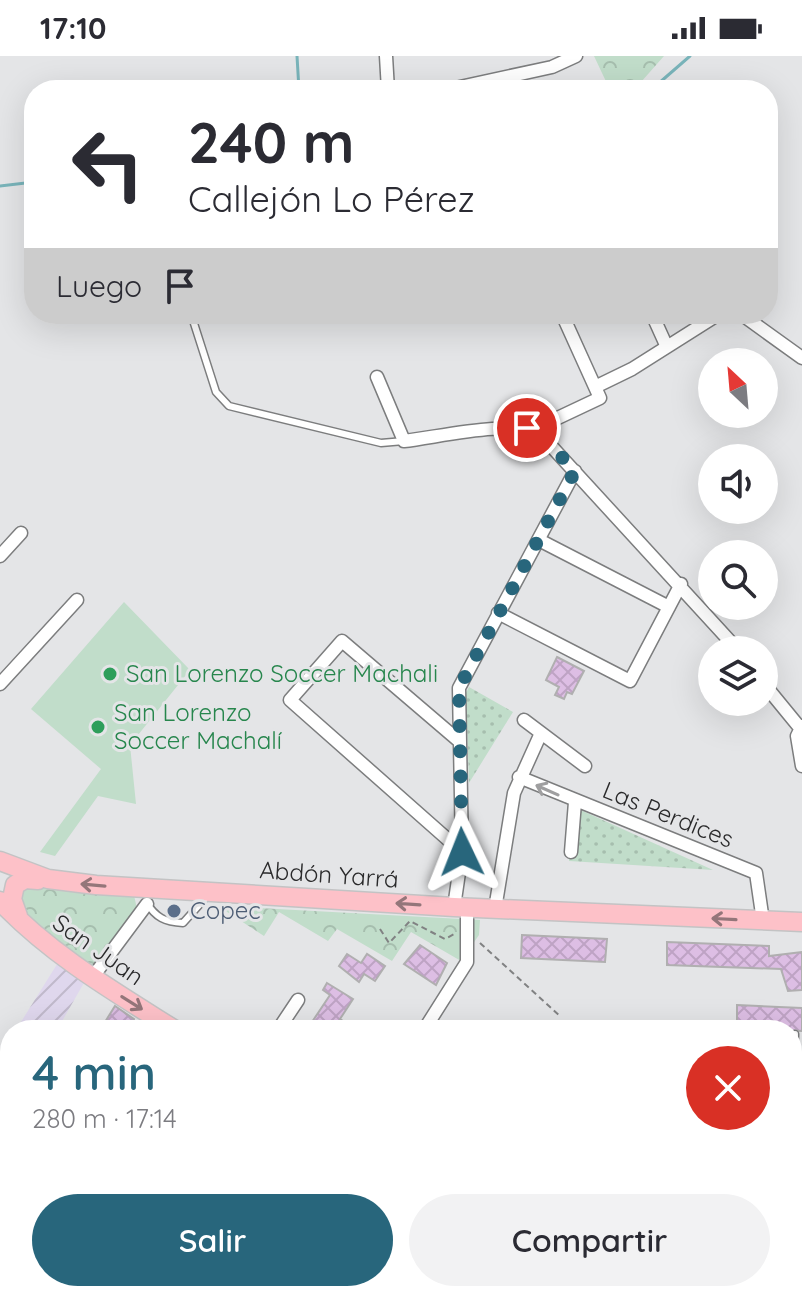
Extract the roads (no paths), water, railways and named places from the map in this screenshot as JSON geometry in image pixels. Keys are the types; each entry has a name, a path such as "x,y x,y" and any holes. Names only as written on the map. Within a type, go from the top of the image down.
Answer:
{"main road":[{"name":"Abdón Yarrá","path":"0,861 48,879 143,896 211,891 495,909 802,922"},
{"path":"23,925 12,899 15,885 25,879 48,879"},
{"name":"San Juan","path":"0,901 23,925 92,978 158,1020"}],"street":[{"path":"386,56 387,80"},
{"path":"492,80 552,67 576,56"},
{"path":"377,377 404,441 527,428 600,398 567,324"},
{"path":"657,324 666,345"},
{"path":"595,387 632,369 702,324"},
{"path":"755,324 802,358"},
{"path":"527,428 541,435 726,636"},
{"path":"430,1020 467,962 460,907 459,688 575,471"},
{"path":"0,556 21,533"},
{"path":"539,540 669,607"},
{"path":"498,613 630,681 681,584"},
{"path":"0,684 77,600"},
{"path":"459,741 342,641 290,700 462,852"},
{"path":"778,700 801,727 798,742 802,766"},
{"path":"524,720 585,766"},
{"path":"495,909 519,777 541,733"},
{"name":"Las Perdices","path":"519,777 756,873 763,921"},
{"path":"571,852 575,802"},
{"path":"92,978 143,896"},
{"path":"285,1020 298,1000"}],"lane":[{"path":"194,324 216,392 229,406 381,443 404,441"},
{"path":"143,896 164,921 183,923 211,891"}],"waterway":[{"path":"297,56 298,80"},
{"path":"662,80 690,56"},
{"path":"0,186 24,183"}],"place":[{"name":"San Lorenzo Soccer Machali","path":"110,674"},
{"name":"San Lorenzo Soccer Machalí","path":"98,727"},
{"name":"Copec","path":"174,911"}]}
